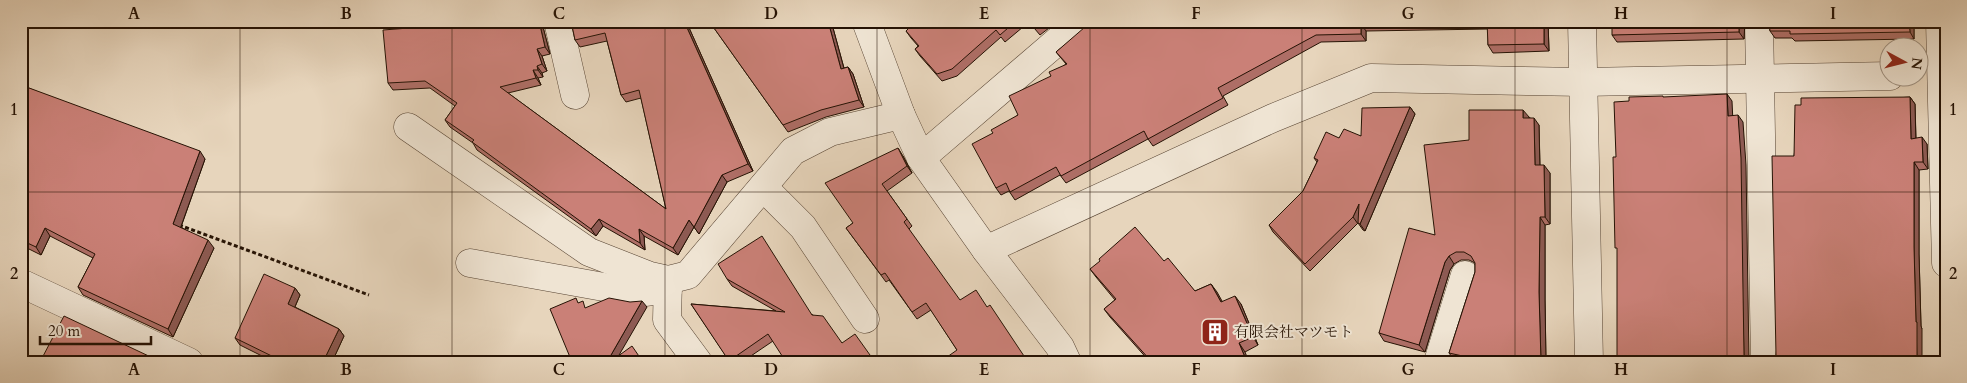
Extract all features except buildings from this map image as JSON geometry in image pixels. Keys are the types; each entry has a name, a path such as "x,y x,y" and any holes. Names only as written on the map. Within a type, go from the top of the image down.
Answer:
{"street":[{"path":"558,21 574,95"},
{"path":"866,21 901,115 921,158 986,250 1060,347 1067,362"},
{"path":"921,158 1081,21"},
{"path":"1582,21 1589,362"},
{"path":"1759,21 1765,362"},
{"path":"1940,21 1936,76 1946,263"},
{"path":"986,250 1273,118 1370,78 1583,82 1880,76"},
{"path":"470,263 637,293 668,285 688,274 793,151 830,132 901,115"},
{"path":"408,126 589,252 668,285"},
{"path":"763,188 803,227 865,319"},
{"path":"1438,362 1465,275"},
{"path":"21,283 189,362"},
{"path":"668,285 667,320 698,362"}],"path":[{"path":"178,225 368,295"}],"place":[{"name":"有限会社マツモト","path":"1215,332"}]}
